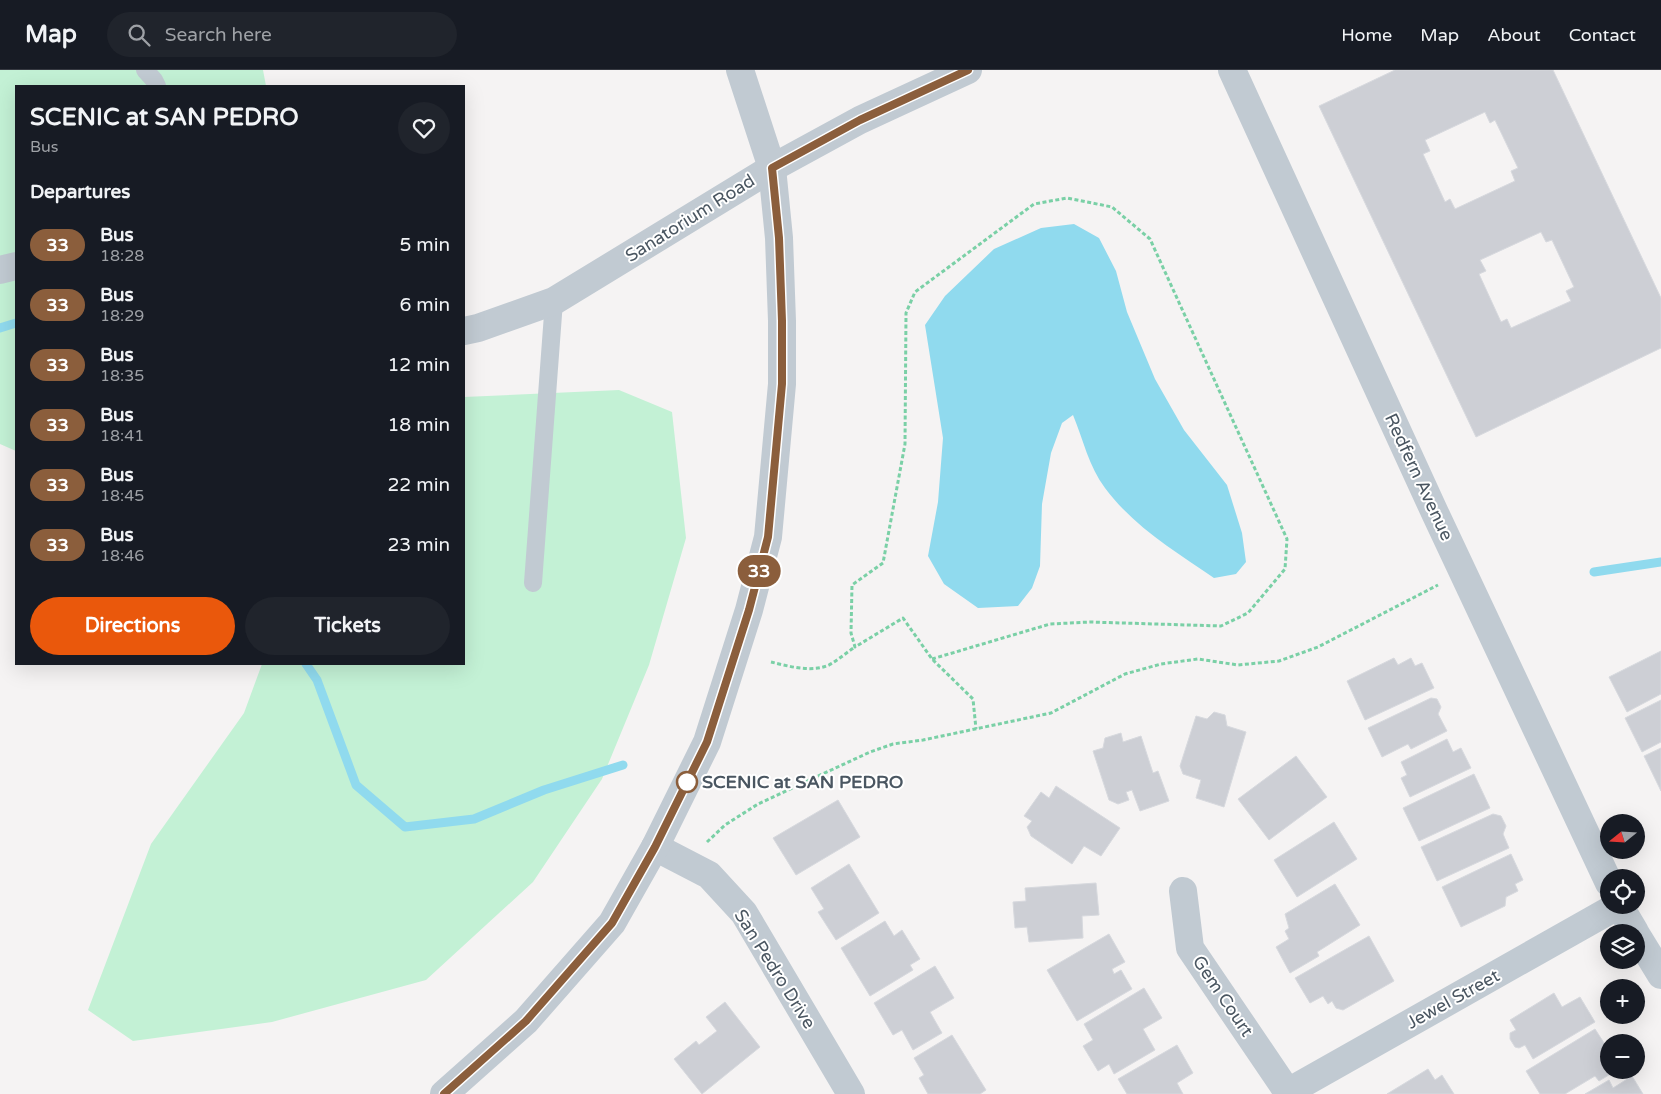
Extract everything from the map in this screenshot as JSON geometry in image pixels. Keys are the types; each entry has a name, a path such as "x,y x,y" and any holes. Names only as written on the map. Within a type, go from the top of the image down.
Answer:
{"street":[{"path":"444,1094 526,1021 612,923 655,847 707,742 749,610 768,537 782,375 779,238 772,168 740,70"},
{"name":"Sanatorium Road","path":"465,331 554,301 772,168 860,120 968,70"},
{"name":"Redfern Avenue","path":"1232,70 1463,572 1602,869"},
{"path":"0,270 15,266"},
{"name":"San Pedro Drive","path":"655,847 709,875 744,913 850,1094"},
{"name":"Gem Court","path":"1183,891 1190,948 1288,1093"},
{"name":"Jewel Street","path":"1288,1093 1603,914"},
{"path":"1645,948 1661,975"}],"lane":[{"path":"145,70 156,85"},
{"path":"533,583 554,301"}],"path":[{"path":"855,648 851,633 852,585 883,563 905,444 906,314 915,292 1034,204 1067,198 1112,207 1150,240 1287,539 1285,569 1248,612 1222,626 1090,622 1050,624 932,659"},
{"path":"701,847 725,825 758,804 870,752 893,744 923,740 1052,713 1125,674 1161,664 1198,659 1238,665 1279,661 1318,647 1463,572"},
{"path":"771,662 796,668 827,666 904,618 932,659 973,699 976,729"}],"green space":[{"path":"0,70 263,70 266,85 15,85 15,451 0,444"},
{"path":"619,390 672,412 686,538 649,665 602,779 533,882 426,980 272,1022 133,1041 88,1010 151,844 244,713 262,665 465,665 465,397"}],"water":[{"path":"1074,224 1099,238 1116,271 1127,312 1155,379 1184,430 1227,485 1242,533 1246,562 1236,574 1214,578 1142,526 1116,502 1099,480 1090,462 1073,415 1062,423 1051,453 1042,504 1040,566 1032,588 1018,606 978,608 944,584 928,556 938,502 943,438 925,325 945,296 994,249 1041,228"}],"building":[{"path":"1395,70 1553,70 1661,298 1661,348 1476,437 1319,106","holes":["1485,112 1490,123 1495,120 1518,168 1511,171 1515,181 1455,209 1450,199 1445,202 1423,154 1430,151 1425,140","1541,232 1546,242 1552,240 1574,287 1566,291 1571,301 1511,328 1507,319 1501,322 1479,274 1486,271 1480,260"]},
{"path":"1661,651 1661,694 1627,712 1609,677"},
{"path":"1394,658 1398,665 1411,658 1415,666 1422,663 1434,688 1365,720 1347,681"},
{"path":"1431,698 1437,699 1441,707 1438,714 1447,731 1411,749 1408,744 1382,757 1368,728"},
{"path":"1661,700 1661,742 1642,752 1625,718"},
{"path":"1214,712 1225,715 1227,726 1246,732 1224,807 1196,798 1201,780 1183,774 1180,766 1196,716 1207,719"},
{"path":"1121,733 1123,742 1141,736 1153,773 1158,771 1169,801 1140,811 1132,790 1126,792 1129,800 1118,804 1109,800 1093,751 1103,748 1105,738"},
{"path":"1447,739 1453,752 1461,748 1471,768 1410,797 1401,778 1407,775 1401,762"},
{"path":"1661,748 1661,791 1644,756"},
{"path":"1296,756 1327,797 1269,840 1238,799"},
{"path":"1474,774 1490,808 1419,841 1403,808"},
{"path":"1056,786 1120,828 1101,856 1084,846 1072,864 1031,836 1027,827 1032,821 1024,816 1041,792 1049,798"},
{"path":"838,800 860,837 796,875 773,838"},
{"path":"1493,814 1501,816 1506,826 1503,834 1509,848 1437,881 1421,847"},
{"path":"1334,822 1357,859 1297,897 1274,860"},
{"path":"1511,854 1523,880 1515,884 1518,891 1506,897 1505,906 1461,927 1442,887"},
{"path":"849,864 879,913 836,940 818,912 824,909 811,888"},
{"path":"1096,883 1099,915 1082,916 1083,938 1029,942 1027,927 1015,928 1013,902 1026,901 1025,888"},
{"path":"1335,884 1360,925 1317,952 1319,956 1290,973 1276,947 1289,939 1285,931 1289,928 1285,914"},
{"path":"885,921 894,936 902,930 920,959 910,965 913,970 870,996 841,948"},
{"path":"1109,934 1125,962 1112,969 1114,974 1121,970 1132,989 1077,1021 1047,970"},
{"path":"1369,936 1394,981 1343,1010 1336,1008 1332,1001 1328,1004 1323,996 1310,1003 1295,978"},
{"path":"935,966 954,998 930,1012 942,1033 913,1050 902,1030 893,1035 874,1003"},
{"path":"1144,988 1162,1018 1143,1029 1155,1050 1114,1074 1109,1064 1098,1071 1083,1046 1093,1040 1084,1024"},
{"path":"1554,993 1562,1007 1580,997 1595,1022 1533,1059 1525,1045 1519,1048 1515,1047 1510,1039 1510,1033 1516,1030 1510,1020"},
{"path":"725,1002 760,1047 702,1094 674,1059 696,1041 699,1045 717,1031 706,1017"},
{"path":"1595,1029 1600,1037 1600,1079 1602,1079 1599,1081 1595,1076 1565,1094 1540,1094 1526,1071"},
{"path":"952,1035 986,1090 980,1094 928,1094 919,1078 924,1075 914,1058"},
{"path":"1177,1045 1193,1073 1177,1083 1183,1094 1127,1094 1118,1079"},
{"path":"1428,1069 1435,1080 1442,1075 1454,1094 1387,1094"},
{"path":"1627,1079 1634,1079 1643,1094 1585,1094 1609,1080 1613,1088"}],"waterway":[{"path":"0,328 15,323"},
{"path":"1594,572 1661,562"},
{"path":"307,665 317,680 356,785 405,827 474,819 544,790 623,765"}],"bus line":[{"name":"33","path":"444,1094 526,1021 612,923 655,847 707,742 749,610 768,537 782,384 779,238 772,168 860,120 968,70"}],"place":[{"name":"SCENIC at SAN PEDRO","path":"687,782"}]}
